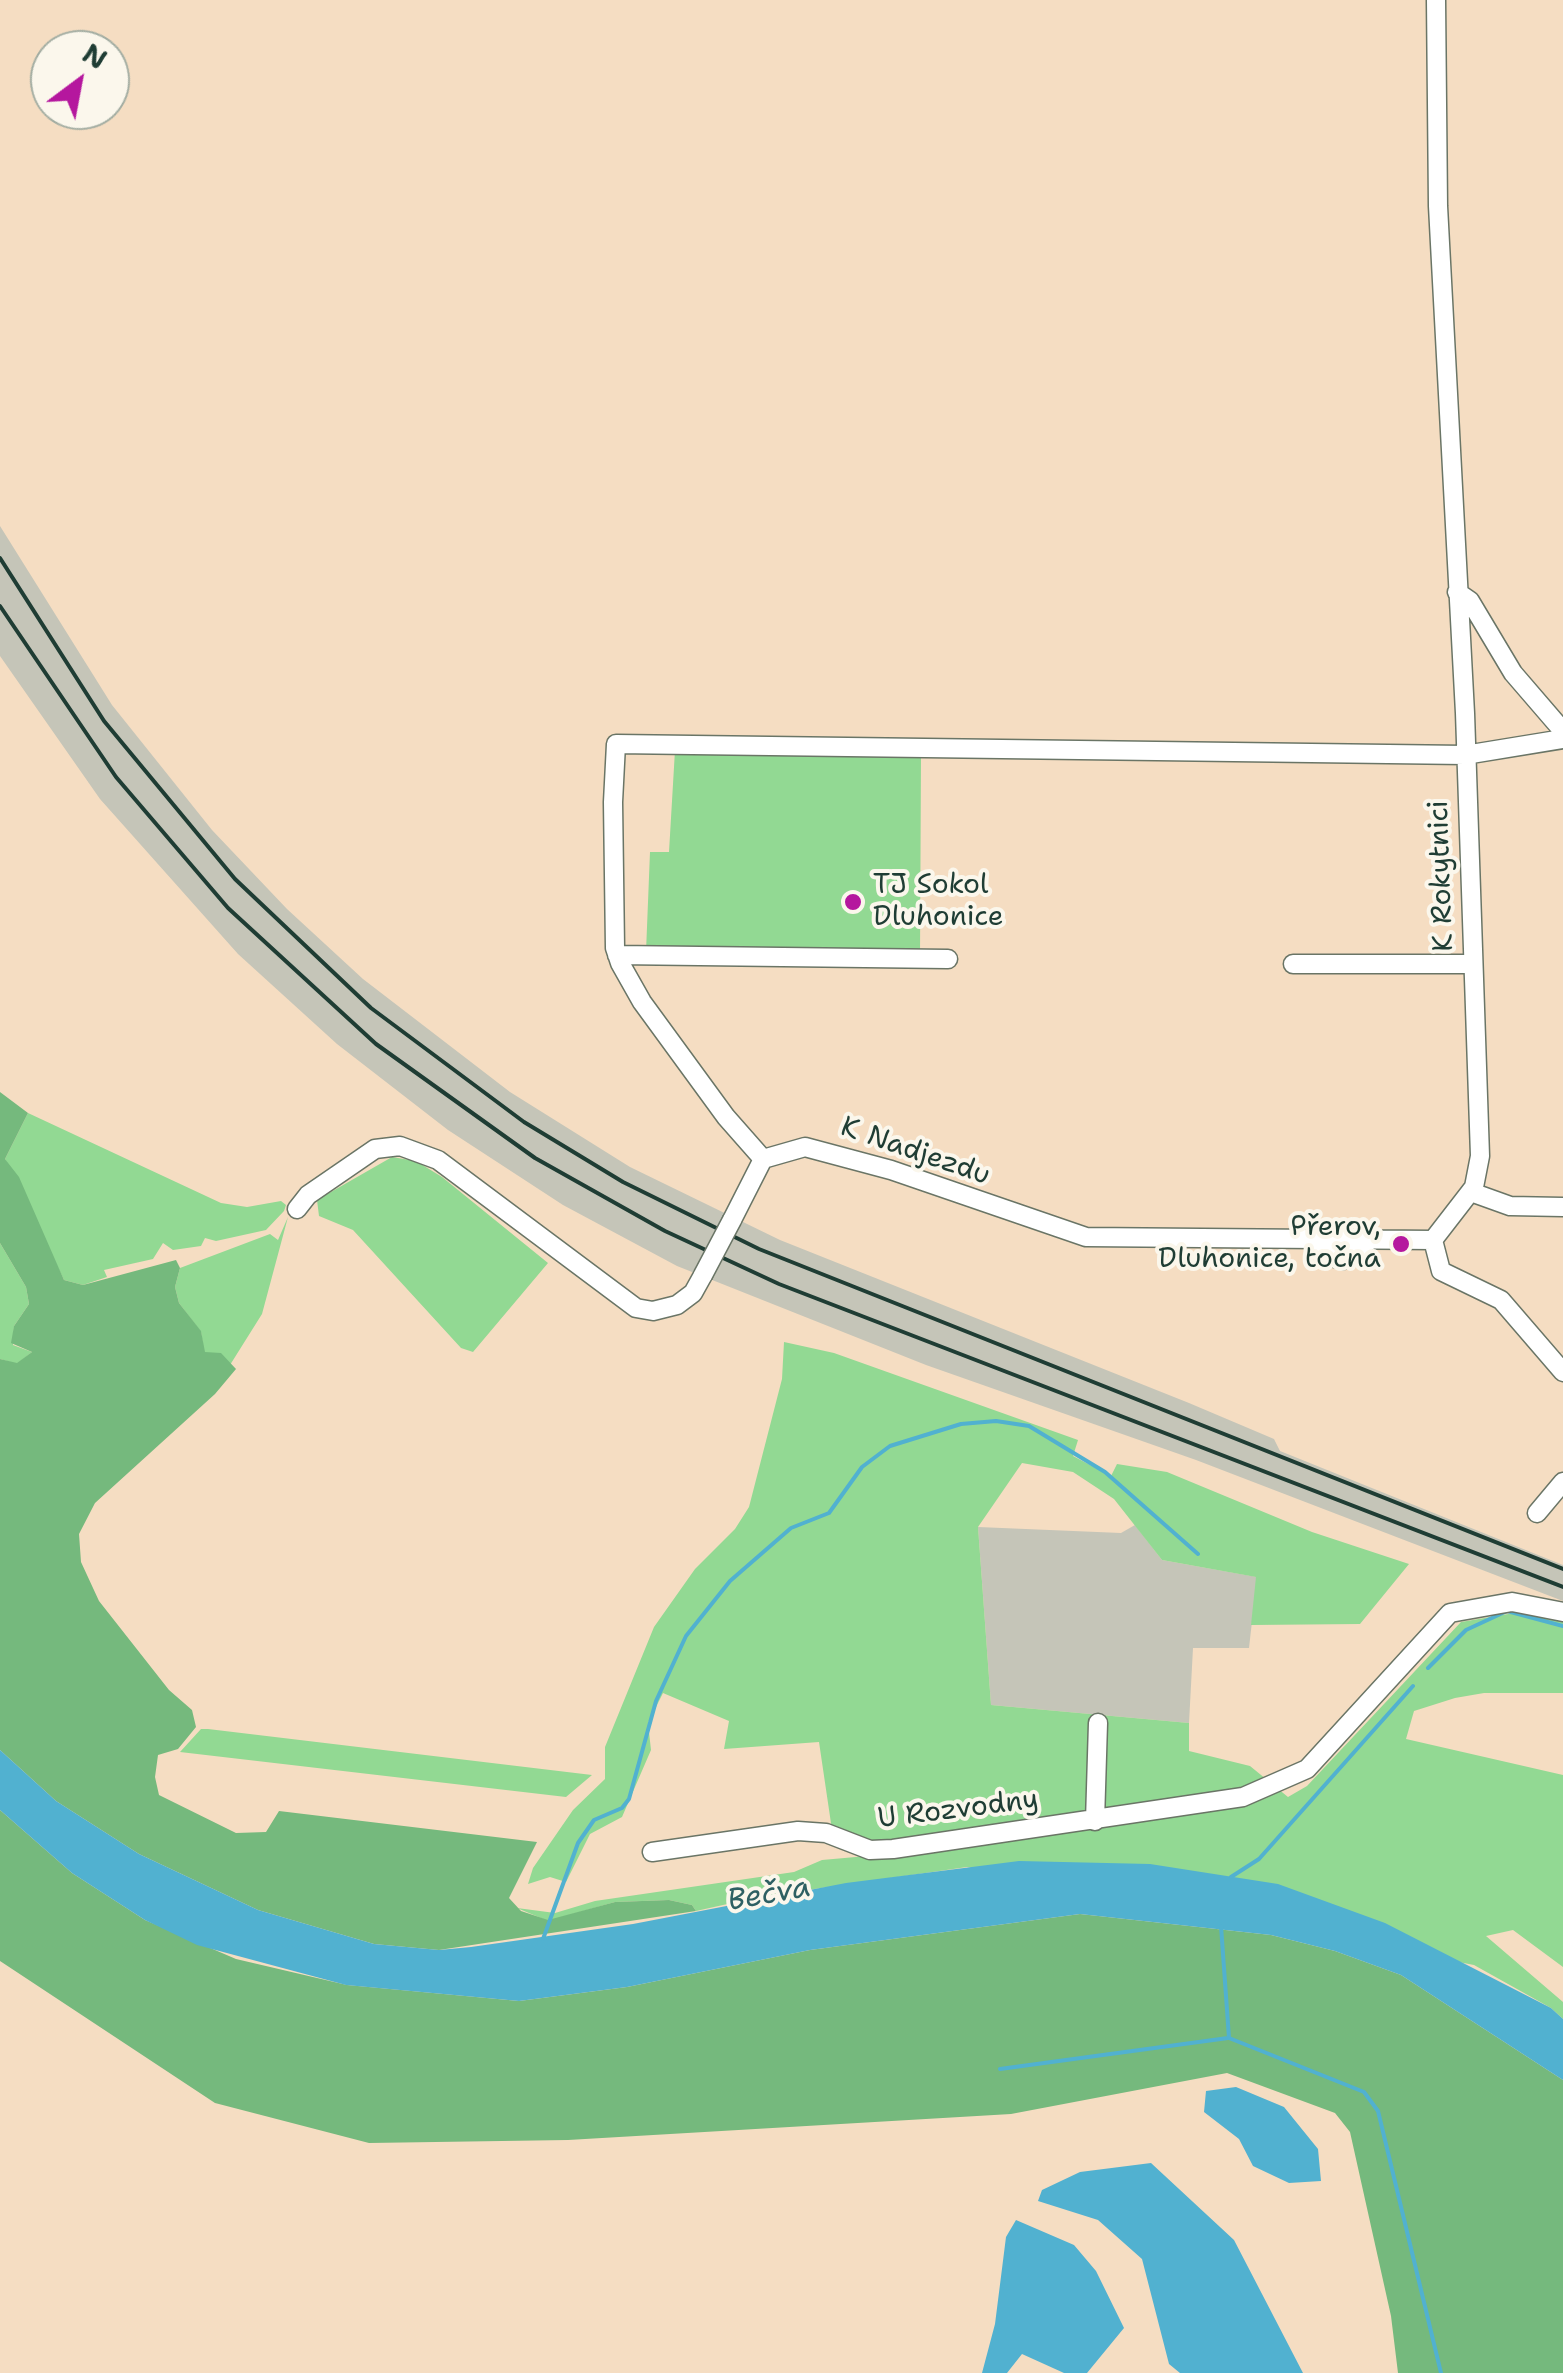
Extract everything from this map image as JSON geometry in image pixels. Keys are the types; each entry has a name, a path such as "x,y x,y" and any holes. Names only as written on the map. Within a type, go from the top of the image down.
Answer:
{"street":[{"name":"K Rokytnici","path":"1433,1240 1471,1192 1480,1156 1438,206 1436,0"},
{"path":"1457,592 1470,601 1514,673 1563,731"},
{"path":"296,1209 308,1195 375,1149 400,1146 438,1160 636,1308 654,1311 678,1305 693,1293 763,1159 642,1002 618,954 612,802 616,744 1465,755 1563,739"},
{"path":"618,954 948,959"},
{"path":"1293,964 1473,964"},
{"name":"K Nadjezdu","path":"763,1159 794,1148 828,1150 1086,1237 1318,1238 1324,1255 1343,1260 1373,1238 1433,1240"},
{"path":"1471,1192 1510,1206 1563,1206"},
{"path":"1433,1240 1441,1271 1501,1300 1563,1372"},
{"path":"1536,1513 1563,1482"},
{"name":"U Rozvodny","path":"652,1852 798,1831 826,1832 863,1848 883,1850 1243,1797 1295,1778 1330,1749 1450,1614 1522,1602 1563,1612"},
{"path":"1095,1821 1098,1723"}],"shaded area":[{"path":"0,526 112,705 212,830 287,909 363,979 510,1092 630,1167 780,1240 1189,1403 1274,1439 1280,1451 1563,1565 1563,1601 1196,1460 926,1365 677,1266 563,1205 448,1130 337,1044 238,954 100,799 0,656"},
{"path":"1135,1525 1162,1560 1257,1577 1249,1648 1193,1648 1189,1723 991,1705 978,1527 1121,1533"}],"green space":[{"name":"TJ Sokol Dluhonice","path":"675,750 921,756 920,957 646,952 650,852 669,852"},
{"path":"0,1092 28,1113 5,1159 19,1177 64,1280 83,1285 176,1260 180,1268 175,1287 179,1303 201,1331 205,1352 221,1353 236,1369 215,1394 95,1503 79,1534 81,1562 99,1601 169,1690 192,1710 196,1727 178,1749 158,1755 155,1777 159,1795 236,1833 266,1832 279,1811 537,1842 509,1898 521,1911 548,1920 615,1902 669,1900 692,1905 696,1911 439,1950 374,1944 258,1910 139,1854 56,1801 0,1750 0,1359 17,1363 32,1352 11,1343 14,1326 29,1304 26,1287 0,1243"},
{"path":"28,1113 221,1203 247,1207 281,1201 286,1205 284,1211 266,1230 216,1241 205,1238 201,1246 173,1250 163,1243 153,1259 104,1270 107,1277 83,1285 64,1280 5,1159"},
{"path":"392,1157 416,1161 442,1177 548,1263 473,1352 461,1348 353,1230 319,1216 317,1200"},
{"path":"288,1217 262,1314 230,1365 204,1352 201,1332 179,1303 175,1287 180,1268 270,1234 278,1240"},
{"path":"0,1243 26,1287 29,1304 14,1326 13,1345 32,1352 17,1364 0,1359"},
{"path":"784,1342 834,1353 1078,1440 1073,1456 1111,1476 1117,1464 1167,1472 1312,1532 1409,1564 1360,1624 1251,1625 1256,1577 1162,1560 1114,1499 1073,1472 1022,1463 978,1527 991,1705 1189,1723 1189,1751 1250,1766 1288,1797 1307,1786 1461,1622 1532,1610 1563,1620 1563,1693 1484,1693 1455,1698 1414,1711 1406,1739 1563,1775 1563,1967 1513,1930 1486,1936 1563,2002 1563,2019 1551,2008 1474,1965 967,1867 759,1897 696,1911 692,1905 669,1900 615,1902 548,1921 517,1908 555,1913 595,1901 794,1872 822,1860 867,1856 832,1830 819,1742 724,1749 729,1721 663,1693 648,1723 651,1750 622,1817 590,1834 566,1882 550,1877 528,1884 533,1868 573,1810 605,1779 605,1747 654,1627 695,1569 735,1529 749,1507 782,1379"},
{"path":"201,1729 592,1775 566,1797 180,1752"},
{"path":"0,1810 72,1873 145,1920 236,1959 347,1985 519,2001 627,1987 810,1950 1080,1914 1271,1935 1335,1951 1401,1975 1563,2080 1563,2373 1398,2373 1391,2316 1350,2132 1335,2113 1227,2073 1011,2114 568,2140 369,2143 215,2103 0,1961"}],"water":[{"path":"0,1750 56,1801 139,1854 258,1910 374,1944 439,1950 471,1947 633,1924 846,1883 1019,1861 1150,1864 1278,1884 1385,1923 1551,2008 1563,2019 1563,2080 1401,1975 1335,1951 1271,1935 1080,1914 810,1950 627,1987 519,2001 346,1985 197,1945 145,1920 72,1873 0,1810"},
{"path":"1236,2087 1284,2107 1318,2149 1321,2181 1289,2183 1253,2166 1239,2139 1204,2112 1206,2091"},
{"path":"1151,2163 1234,2240 1303,2373 1180,2373 1169,2364 1142,2259 1098,2220 1038,2201 1042,2190 1080,2172"},
{"path":"1016,2220 1074,2245 1096,2271 1124,2328 1087,2373 1064,2373 1022,2354 1007,2373 982,2373 995,2324 1006,2237"}],"waterway":[{"path":"543,1939 578,1843 594,1820 622,1808 629,1799 656,1701 686,1636 730,1581 791,1528 829,1513 862,1467 890,1446 961,1424 996,1421 1029,1426 1105,1472 1198,1554"},
{"path":"1428,1668 1466,1630 1507,1611 1563,1626"},
{"path":"1231,1877 1259,1859 1413,1686"},
{"path":"1221,1926 1229,2038 1364,2092 1378,2111 1441,2373"},
{"path":"1000,2069 1228,2038"}],"railway":[{"path":"0,558 104,721 235,879 371,1008 524,1122 623,1182 759,1249 1563,1569"},
{"path":"0,606 116,777 228,908 376,1044 535,1158 665,1231 779,1284 1563,1587"}],"place":[{"name":"TJ Sokol Dluhonice","path":"853,902"},
{"name":"Přerov, Dluhonice, točna","path":"1401,1244"}],"water label":[{"name":"Bečva","path":"769,1895"}]}
